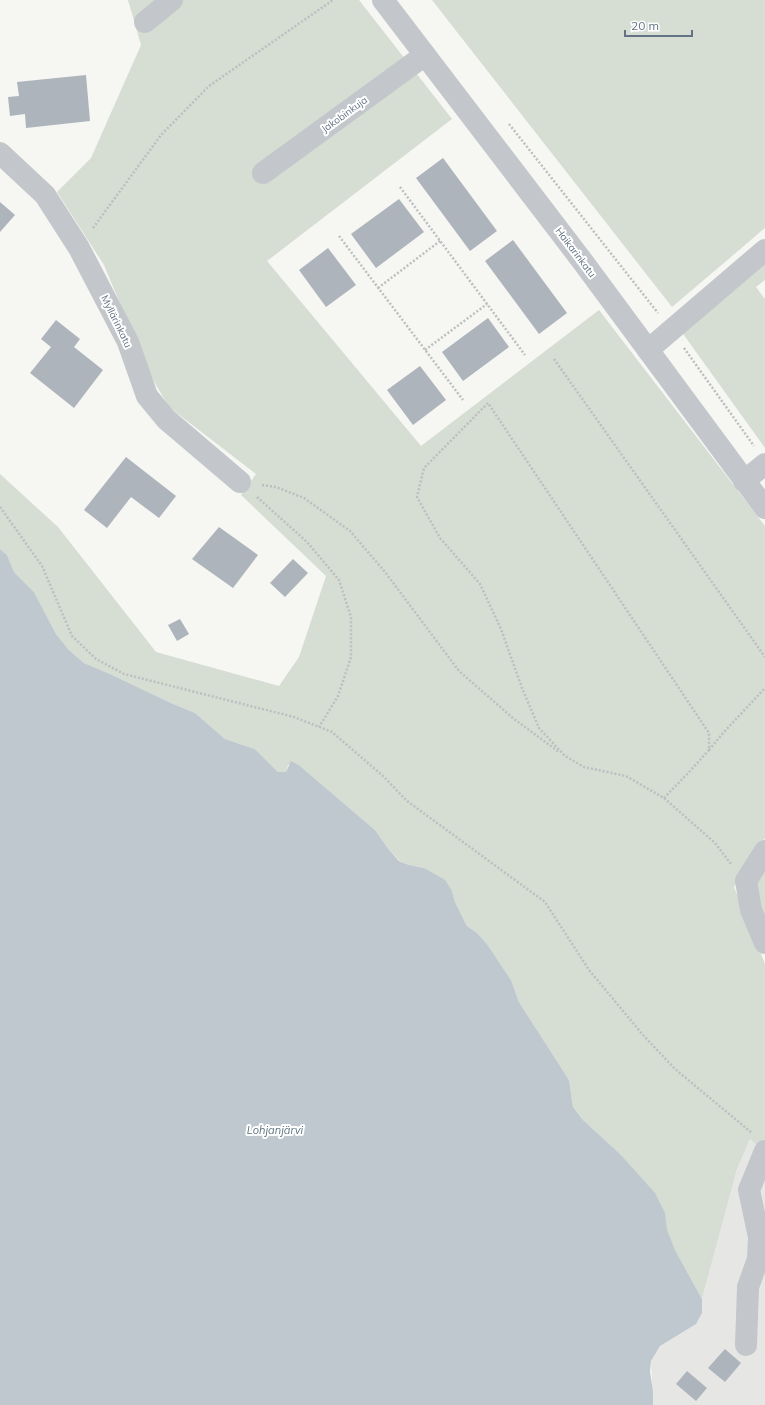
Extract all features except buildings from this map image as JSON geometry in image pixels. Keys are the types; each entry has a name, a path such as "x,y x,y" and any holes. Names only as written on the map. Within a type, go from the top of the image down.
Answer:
{"street":[{"path":"145,22 172,0"},
{"name":"Haikarinkatu","path":"383,0 574,250 765,508"},
{"name":"Jakobinkuja","path":"263,173 425,55"},
{"name":"Myllärinkatu","path":"0,153 45,196 79,248 128,342 147,396 166,419 240,482"},
{"path":"648,350 765,250"},
{"path":"744,480 761,456"},
{"path":"765,851 746,881 751,910 765,943"},
{"path":"746,1345 748,1287 758,1259 759,1237 750,1190 760,1143"}],"path":[{"path":"79,248 160,134 209,86 333,0"},
{"path":"508,124 672,330 761,456"},
{"path":"400,187 525,355"},
{"path":"339,236 463,400"},
{"path":"378,288 440,241"},
{"path":"425,350 487,304"},
{"path":"554,360 765,657"},
{"path":"565,756 539,728 522,688 501,629 480,584 440,538 417,497 424,468 488,402 709,733 709,750"},
{"path":"240,482 307,542 339,580 351,617 351,657 338,696 318,727"},
{"path":"240,482 276,487 304,498 350,531 385,572 459,671 514,719 565,756 584,767 626,776 664,798 714,843 746,881"},
{"path":"0,507 42,566 72,636 96,659 124,674 294,717 332,732 383,776 407,801 545,902 589,970 643,1035 675,1069 760,1143"},
{"path":"664,798 690,772 724,732 765,688"}],"shaded area":[{"path":"128,0 359,0 452,119 267,261 421,446 599,310 765,526 765,838 734,887 765,964 765,1153 750,1139 737,1169 702,1299 675,1250 666,1230 665,1213 620,1154 583,1120 573,1107 569,1080 519,1002 511,980 487,944 477,933 467,926 455,902 452,891 424,868 409,865 400,861 389,850 375,830 300,766 288,765 286,773 278,772 255,749 225,739 195,713 84,663 69,650 56,634 34,592 14,572 7,555 0,549 0,474 58,527 156,652 279,686 299,657 326,576 241,495 256,474 169,407 149,373 104,265 57,192 91,158 141,45"},
{"path":"432,0 765,0 765,228 672,307"},
{"path":"765,260 765,280 756,287 765,299 765,448 681,331"},
{"path":"765,865 765,917 757,897 756,885"},
{"path":"750,1139 765,1153 765,1405 653,1405 651,1361 660,1346 702,1313 702,1299 737,1169"}],"water":[{"name":"Lohjanjärvi","path":"0,549 7,555 14,572 34,592 56,634 69,650 84,663 195,713 225,739 255,749 278,772 286,772 291,761 300,766 375,830 399,861 424,868 445,880 452,891 455,902 467,926 477,933 487,944 511,980 519,1002 569,1080 573,1107 583,1120 620,1154 655,1193 665,1213 667,1230 675,1250 702,1299 702,1313 696,1324 660,1346 651,1361 650,1372 653,1391 653,1405 0,1405"}]}
